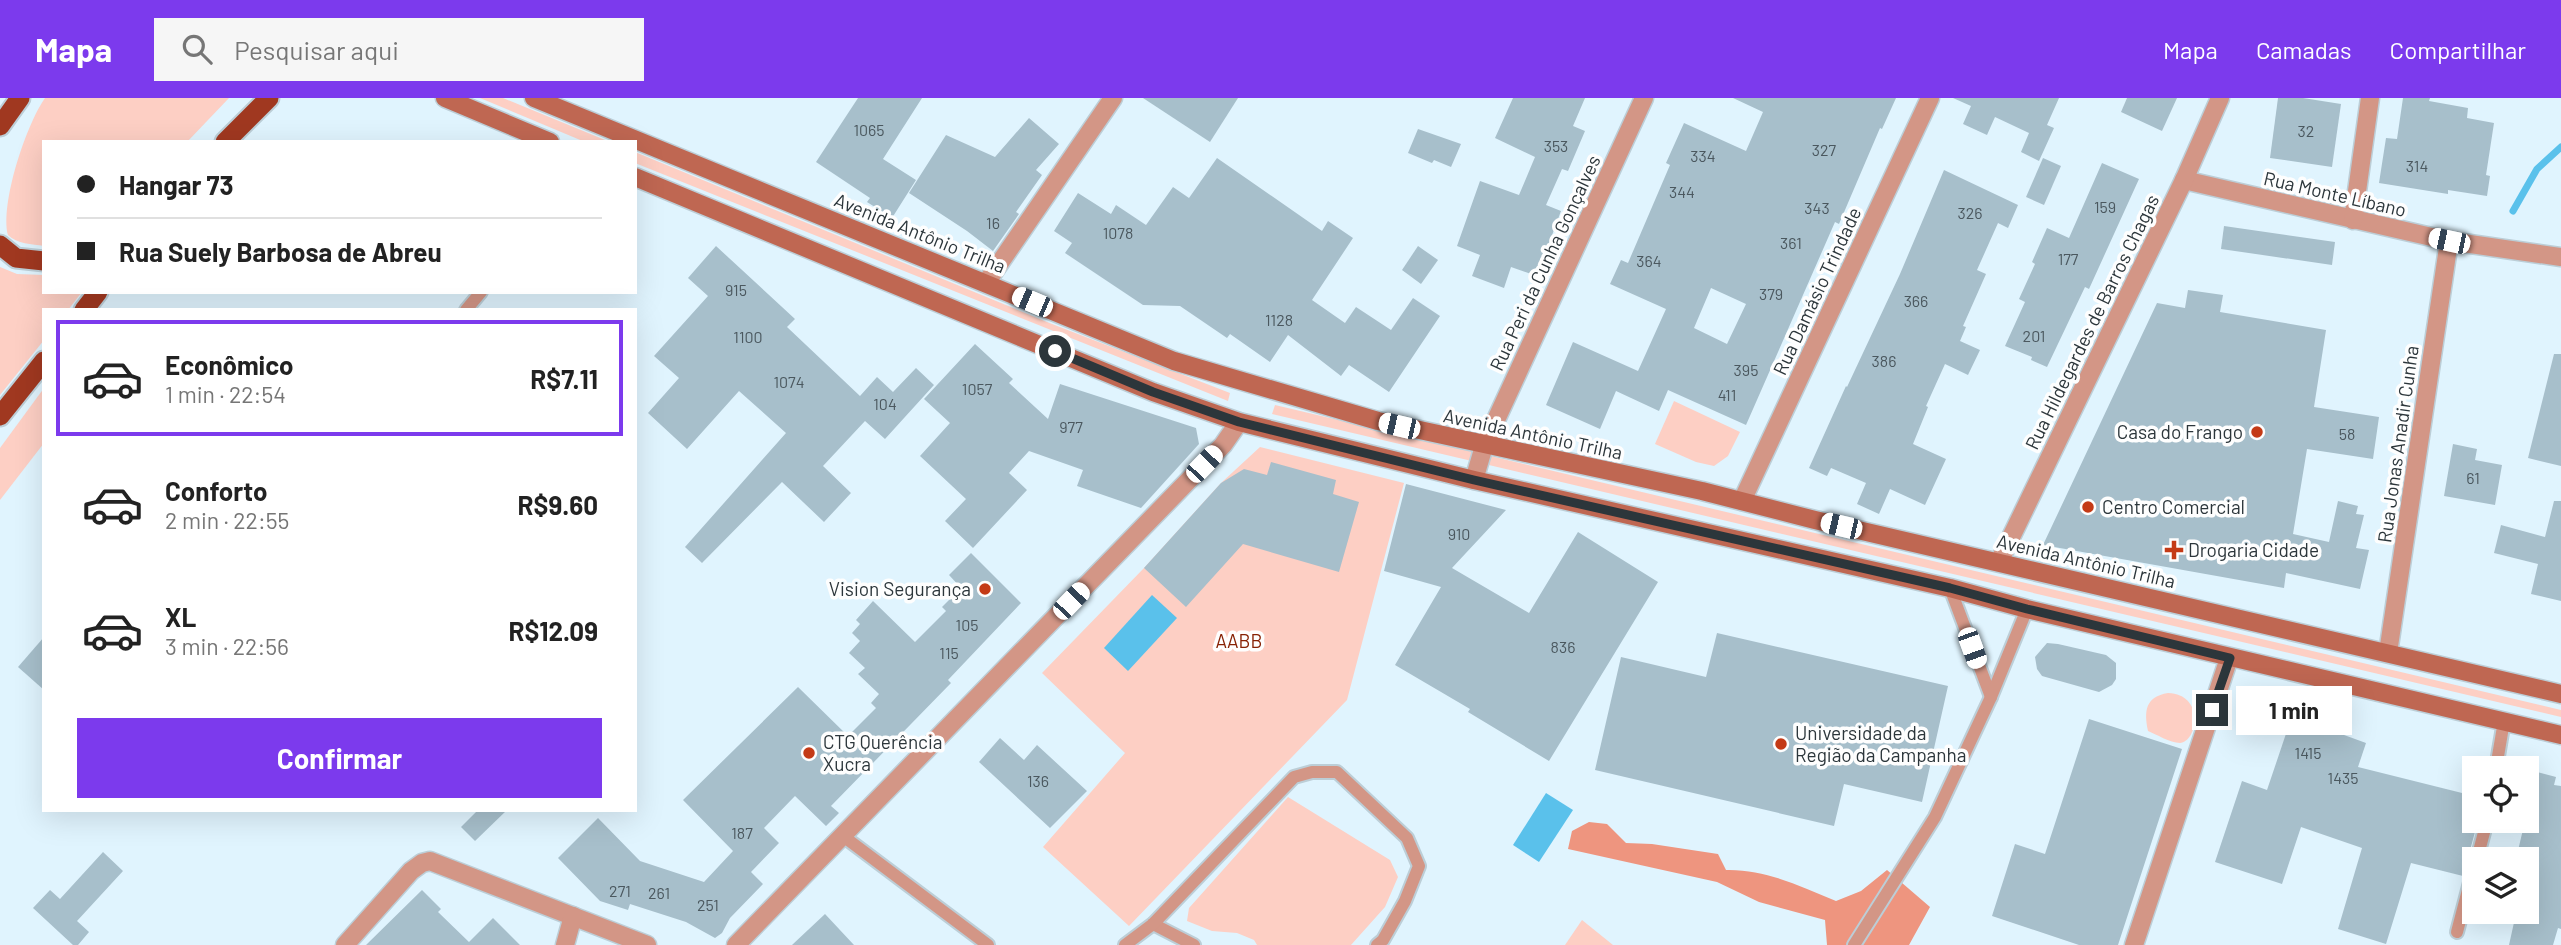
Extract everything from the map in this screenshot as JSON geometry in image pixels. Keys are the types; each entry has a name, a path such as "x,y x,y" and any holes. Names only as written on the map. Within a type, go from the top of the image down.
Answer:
{"highway":[{"path":"0,126 20,98"},
{"path":"227,140 269,98"},
{"path":"0,246 16,258 42,261"},
{"path":"86,308 96,294"},
{"path":"0,416 42,364"}],"main road":[{"path":"444,98 545,140"},
{"name":"Avenida Antônio Trilha","path":"534,98 637,140"},
{"name":"Avenida Antônio Trilha","path":"637,140 1174,361 1377,421 1742,501 2561,694"},
{"path":"637,178 1153,392 1239,422 1474,480 1950,588 2230,658 2561,735"}],"street":[{"path":"985,282 1113,98"},
{"name":"Rua Peri da Cunha Gonçalves","path":"1474,480 1485,446 1644,98"},
{"name":"Rua Damásio Trindade","path":"1742,501 1930,98"},
{"name":"Rua Hildegardes de Barros Chagas","path":"1998,562 2184,180 2220,98"},
{"path":"2353,220 2370,98"},
{"name":"Rua Monte Líbano","path":"2184,180 2449,241 2561,257"},
{"name":"Rua Jonas Anadir Cunha","path":"2388,653 2449,241"},
{"path":"736,945 1223,445 1239,422"},
{"path":"2134,945 2230,658"},
{"path":"345,945 411,871 422,863 430,862 647,945"},
{"path":"565,945 573,916"}],"lane":[{"path":"468,308 479,294"},
{"path":"1950,588 1991,697"},
{"path":"1854,945 1935,817 1991,697 2027,609"},
{"path":"2498,756 2504,721"},
{"path":"1125,945 1153,924 1294,777 1312,772 1337,772 1407,838 1419,866 1405,901 1383,940 1377,945"},
{"path":"843,835 988,945"},
{"path":"2457,932 2462,913"},
{"path":"1153,924 1194,945"}],"green space":[{"path":"45,98 229,98 189,140 42,140 42,246 12,238 8,235 7,221 16,165"},
{"path":"480,98 503,98 605,140 580,140"},
{"path":"637,153 1047,322 1230,393 1228,401 637,164"},
{"path":"0,267 17,274 42,275 42,294 80,294 70,308 42,308 42,342 0,395"},
{"path":"42,391 42,446 0,500 0,448"},
{"path":"1674,401 1740,432 1728,456 1714,466 1696,462 1655,444"},
{"path":"1275,405 2561,710 2561,717 1272,414"},
{"name":"AABB","path":"1260,447 1404,483 1347,700 1129,926 1043,847 1125,753 1042,673 1144,568 1221,483"},
{"path":"2168,693 2180,695 2193,709 2195,718 2191,735 2180,743 2148,731 2148,706 2155,698"},
{"path":"1288,797 1390,860 1398,877 1385,907 1351,945 1257,945 1254,940 1237,933 1212,931 1187,921 1189,908"},
{"path":"1582,920 1613,945 1565,945"}],"shaded area":[{"path":"1589,822 1607,824 1626,843 1718,854 1726,870 1768,875 1836,901 1861,891 1887,870 1930,907 1909,945 1827,945 1825,920 1759,902 1717,882 1568,849 1572,831"}],"water":[{"path":"1152,595 1177,618 1128,671 1104,648"},
{"path":"1546,793 1573,810 1539,862 1513,845"}],"building":[{"path":"858,98 922,98 883,159 916,180 892,218 867,202 870,198 816,162"},
{"path":"1143,98 1238,98 1210,142"},
{"path":"1513,98 1585,98 1573,126 1585,131 1568,171 1562,169 1546,205 1561,211 1537,276 1511,267 1504,288 1472,276 1480,255 1457,246 1480,181 1519,195 1535,157 1495,138"},
{"path":"1733,98 1896,98 1882,129 1880,128 1839,224 1835,222 1746,425 1668,390 1659,411 1616,391 1600,429 1546,405 1573,342 1638,371 1666,309 1610,284 1621,260 1628,263 1670,165 1666,163 1684,123 1746,151 1763,112","holes":["1711,288 1746,304 1727,344 1694,328"]},
{"path":"1953,98 2059,98 2047,125 2054,128 2039,161 2021,152 2029,133 1995,117 1987,135 1963,124 1971,106"},
{"path":"2127,98 2177,98 2162,131 2121,112"},
{"path":"2278,98 2303,98 2341,104 2332,167 2270,158"},
{"path":"2403,98 2430,98 2429,101 2468,108 2467,118 2494,123 2486,175 2490,176 2487,196 2448,190 2448,194 2379,183 2386,138 2397,139"},
{"path":"1029,118 1059,144 1036,170 1042,175 993,251 909,193 946,135 995,157"},
{"path":"1418,129 1461,144 1451,167 1408,153"},
{"path":"1217,158 1322,231 1328,221 1353,238 1312,300 1345,323 1356,307 1391,330 1413,298 1440,316 1389,392 1349,365 1341,376 1288,335 1270,362 1230,334 1227,338 1180,306 1143,305 1065,253 1072,243 1054,231 1078,193 1111,214 1116,205 1146,225 1173,187 1189,198"},
{"path":"2043,158 2061,166 2044,205 2026,197"},
{"path":"2102,163 2139,179 2089,289 2085,287 2047,367 2031,360 2032,357 2005,346 2025,302 2019,299 2047,228 2069,238"},
{"path":"1944,170 2018,205 2008,228 1998,223 1977,270 1986,274 1963,326 1966,327 1960,341 1980,350 1968,375 1945,364 1913,444 1946,459 1925,505 1890,489 1879,514 1857,504 1866,483 1831,468 1827,476 1809,468 1900,274"},
{"path":"2224,226 2335,242 2332,265 2221,249"},
{"path":"716,246 795,319 787,327 860,396 877,377 893,392 916,368 934,385 885,439 865,421 823,466 851,493 824,522 782,482 702,563 685,547 786,433 739,391 687,449 648,413 679,378 654,356 708,296 688,278"},
{"path":"1418,246 1438,260 1421,284 1402,270"},
{"path":"2188,290 2223,295 2220,312 2326,330 2314,407 2379,417 2373,459 2307,449 2293,534 2329,542 2338,501 2358,506 2356,514 2364,515 2356,548 2369,550 2360,589 2286,573 2284,588 2043,545 2157,303 2185,308"},
{"path":"975,344 1013,379 1009,383 1048,419 1060,384 1196,428 1199,444 1141,508 1077,486 1083,470 1029,451 1009,473 1027,490 973,548 945,521 966,499 920,456 950,423 924,399"},
{"path":"2554,354 2561,354 2561,466 2528,458"},
{"path":"2453,444 2477,449 2475,460 2502,465 2495,505 2444,496"},
{"path":"1271,462 1336,480 1333,494 1359,502 1339,572 1243,544 1186,607 1144,568 1221,483 1244,469 1267,475"},
{"path":"1406,484 1506,510 1452,568 1529,613 1578,532 1658,582 1549,761 1468,712 1470,709 1395,665 1441,587 1384,571"},
{"path":"2554,501 2561,501 2561,601 2531,594 2538,564 2494,553 2501,525 2545,537"},
{"path":"971,553 1021,603 948,680 951,683 831,806 839,813 826,826 795,796 764,828 779,843 751,872 763,884 730,918 722,933 715,938 686,922 630,904 628,910 600,901 558,858 598,818 640,861 704,882 733,851 683,800 798,687 848,736 876,708 871,703 879,694 858,674 865,668 849,653 860,641 852,633 860,624 856,620 873,601 915,642 946,611 942,607 961,588 949,575"},
{"path":"1717,633 1948,686 1922,802 1844,784 1834,826 1595,770 1621,657 1706,677"},
{"path":"42,639 42,688 18,667"},
{"path":"2047,643 2106,655 2116,663 2116,679 2112,685 2099,692 2042,676 2037,669 2035,657"},
{"path":"2292,716 2366,743 2358,767 2462,793 2462,833 2475,833 2471,847 2462,847 2462,876 2411,863 2386,944 2338,929 2362,848 2301,827 2282,884 2215,862 2242,781 2267,790"},
{"path":"2089,719 2182,749 2118,945 2079,945 1992,916 2015,844 2045,854"},
{"path":"1000,738 1024,760 1037,745 1087,791 1050,828 979,762"},
{"path":"2539,773 2556,777 2554,785 2561,786 2561,929 2558,928 2553,945 2509,945 2514,924 2539,924 2539,847 2519,847 2522,833 2539,833"},
{"path":"476,812 505,812 475,841 461,827"},
{"path":"103,852 123,871 77,921 89,932 78,945 73,945 33,908 50,890 60,899"},
{"path":"422,890 441,909 438,912 469,942 493,918 520,945 366,945"},
{"path":"825,914 854,945 792,945"}],"waterway":[{"path":"2513,211 2537,169 2561,147"}],"place":[{"name":"Casa do Frango","path":"2257,432"},
{"name":"Centro Comercial","path":"2088,507"},
{"name":"Drogaria Cidade","path":"2174,550"},
{"name":"Vision Segurança","path":"985,589"},
{"name":"Universidade da Região da Campanha","path":"1781,744"},
{"name":"CTG Querência Xucra","path":"809,753"}],"route":[{"path":"1055,351 1153,392 1239,422 1474,480 1950,588 2230,658 2212,710"}]}
